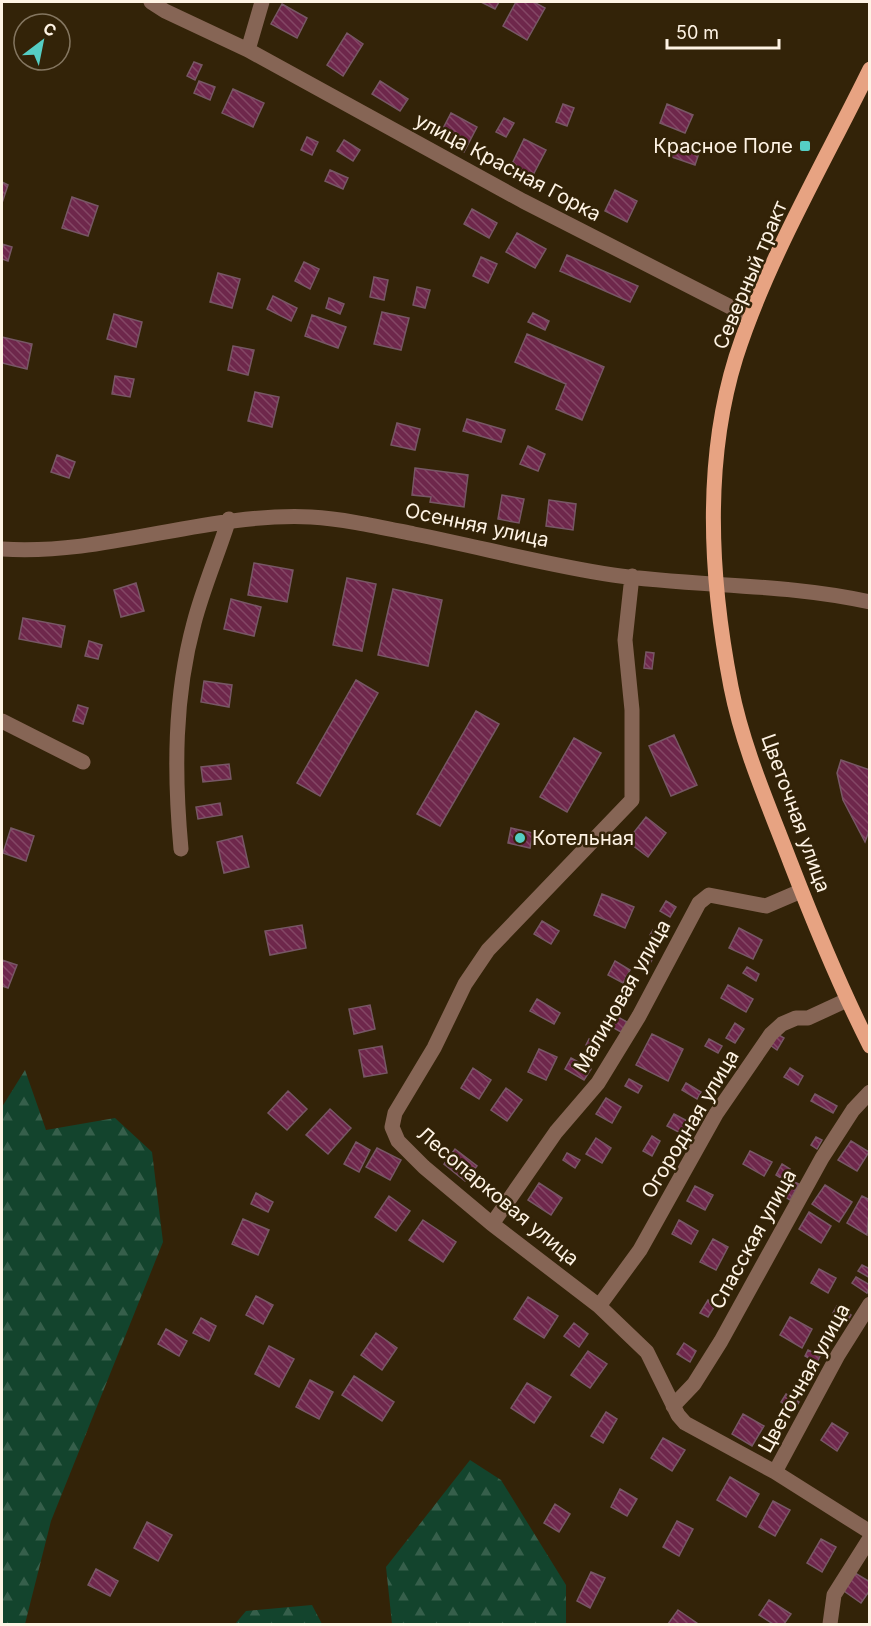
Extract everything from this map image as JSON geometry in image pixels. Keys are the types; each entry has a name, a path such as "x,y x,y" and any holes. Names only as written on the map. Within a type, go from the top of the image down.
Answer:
{"main road":[{"name":"Северный тракт","path":"715,584 714,498 718,451 735,359 750,317 784,241 870,69"},
{"name":"Цветочная улица","path":"715,584 731,688 756,775 801,891 847,1000 870,1046"}],"street":[{"name":"улица Красная Горка","path":"151,2 165,11 248,50 523,201 750,317"},
{"path":"248,50 262,2"},
{"name":"Осенняя улица","path":"2,549 31,551 102,543 229,519 311,517 373,525 601,572 715,584 792,589 870,602"},
{"path":"181,849 175,784 179,700 194,623 229,519"},
{"name":"Лесопарковая улица","path":"632,576 625,640 632,710 632,800 488,950 465,984 434,1048 395,1113 392,1126 398,1141 424,1167 492,1224 599,1306 647,1352 673,1406 685,1423 776,1472 870,1532"},
{"path":"2,721 83,762"},
{"name":"Малиновая улица","path":"492,1224 556,1132 598,1083 639,1016 699,903 709,895 765,906 801,891"},
{"name":"Огородная улица","path":"599,1306 640,1250 716,1114 771,1034 782,1024 796,1018 808,1018 847,1000"},
{"name":"Спасская улица","path":"673,1406 694,1384 721,1341 822,1158 853,1110 870,1092"},
{"name":"Цветочная улица","path":"776,1472 838,1355 870,1304"},
{"path":"830,1624 834,1595 870,1538"}],"green space":[{"path":"25,1070 46,1130 115,1118 152,1152 163,1242 51,1521 25,1624 2,1624 2,1107"},
{"path":"470,1460 501,1480 566,1585 566,1624 392,1624 386,1567"},
{"path":"312,1605 322,1624 235,1624 246,1611"}],"building":[{"path":"481,2 499,2 495,9"},
{"path":"516,2 534,2 545,8 527,40 503,26"},
{"path":"282,4 307,18 297,38 271,24"},
{"path":"347,33 363,44 343,76 327,65"},
{"path":"194,62 202,65 195,80 187,76"},
{"path":"199,81 215,87 210,100 194,93"},
{"path":"380,81 408,99 400,111 372,94"},
{"path":"233,89 264,103 253,127 222,113"},
{"path":"563,104 574,108 567,126 556,122"},
{"path":"667,104 693,115 685,133 660,123"},
{"path":"451,113 477,127 464,152 438,138"},
{"path":"504,118 514,123 506,137 496,132"},
{"path":"307,137 318,142 312,155 301,150"},
{"path":"524,139 546,150 532,177 511,166"},
{"path":"344,140 360,150 353,161 337,151"},
{"path":"677,145 699,153 695,165 672,157"},
{"path":"330,170 348,178 343,189 325,181"},
{"path":"2,182 8,185 2,203"},
{"path":"615,190 637,201 627,222 605,211"},
{"path":"72,197 98,206 88,236 62,228"},
{"path":"472,209 497,223 489,238 464,224"},
{"path":"517,233 546,249 535,268 506,252"},
{"path":"2,244 12,247 8,261 2,259"},
{"path":"567,255 638,286 630,302 560,271"},
{"path":"481,257 497,264 488,283 473,276"},
{"path":"304,262 319,269 310,289 295,281"},
{"path":"218,273 240,279 232,308 210,302"},
{"path":"374,277 388,280 384,300 370,297"},
{"path":"417,287 430,290 425,308 413,305"},
{"path":"273,296 297,308 291,321 267,309"},
{"path":"329,298 344,304 340,314 326,308"},
{"path":"382,312 409,318 401,350 374,344"},
{"path":"533,313 549,321 545,330 528,322"},
{"path":"114,314 142,322 136,347 107,339"},
{"path":"312,315 346,327 338,348 305,336"},
{"path":"527,334 604,367 582,420 556,409 566,384 515,362"},
{"path":"2,337 32,344 27,369 2,363"},
{"path":"233,346 254,350 248,375 228,370"},
{"path":"115,376 134,379 130,397 112,394"},
{"path":"255,392 279,397 272,427 248,421"},
{"path":"467,419 505,430 501,442 463,431"},
{"path":"397,423 420,429 415,450 391,445"},
{"path":"528,446 545,454 538,471 520,464"},
{"path":"57,455 75,462 69,478 51,472"},
{"path":"415,468 468,475 464,507 430,502 431,497 412,495"},
{"path":"502,495 524,499 519,523 498,519"},
{"path":"549,500 576,504 573,530 546,526"},
{"path":"254,563 293,570 287,602 248,595"},
{"path":"347,578 376,584 362,651 333,645"},
{"path":"136,583 144,611 121,617 114,590"},
{"path":"393,589 442,600 428,666 378,655"},
{"path":"231,599 261,607 254,636 224,629"},
{"path":"23,618 65,626 61,647 19,639"},
{"path":"89,641 102,645 98,659 85,656"},
{"path":"646,652 654,653 652,669 644,668"},
{"path":"356,680 378,693 320,796 297,783"},
{"path":"204,681 232,685 229,707 201,702"},
{"path":"78,705 88,708 83,724 73,721"},
{"path":"476,711 499,724 440,826 417,814"},
{"path":"674,735 697,785 671,796 649,746"},
{"path":"574,738 601,753 567,812 540,797"},
{"path":"841,760 870,770 870,828 865,842 843,800 837,773"},
{"path":"229,764 231,779 203,782 201,767"},
{"path":"220,803 222,815 198,819 196,807"},
{"path":"646,817 666,833 648,857 627,841"},
{"path":"11,828 34,836 26,861 3,853"},
{"name":"Котельная","path":"511,828 533,833 530,848 508,843"},
{"path":"242,836 249,867 224,873 217,842"},
{"path":"602,894 634,907 625,928 594,915"},
{"path":"666,901 676,907 670,917 660,911"},
{"path":"542,921 559,931 551,944 534,934"},
{"path":"302,925 306,948 270,955 265,931"},
{"path":"739,928 762,940 753,959 729,948"},
{"path":"653,930 665,937 662,942 650,935"},
{"path":"649,952 655,955 649,965 643,962"},
{"path":"2,960 17,965 8,988 2,986"},
{"path":"615,961 630,970 623,983 608,975"},
{"path":"747,967 759,974 756,981 743,973"},
{"path":"728,985 753,999 746,1012 721,998"},
{"path":"537,999 560,1013 554,1024 530,1011"},
{"path":"370,1005 375,1029 354,1034 349,1009"},
{"path":"609,1012 627,1022 621,1032 603,1022"},
{"path":"735,1023 744,1029 735,1043 726,1038"},
{"path":"652,1034 683,1049 668,1081 636,1065"},
{"path":"777,1034 784,1038 777,1050 770,1045"},
{"path":"589,1039 599,1045 595,1051 586,1045"},
{"path":"709,1039 722,1046 718,1053 705,1046"},
{"path":"382,1046 387,1073 364,1077 359,1050"},
{"path":"539,1049 557,1057 546,1080 528,1072"},
{"path":"571,1058 591,1069 584,1080 565,1069"},
{"path":"473,1068 491,1080 479,1099 461,1088"},
{"path":"790,1068 803,1076 798,1085 784,1077"},
{"path":"629,1079 642,1086 638,1093 625,1086"},
{"path":"686,1083 701,1092 697,1099 682,1090"},
{"path":"506,1088 522,1100 507,1121 491,1110"},
{"path":"288,1091 307,1109 287,1130 268,1113"},
{"path":"815,1094 837,1106 833,1113 811,1101"},
{"path":"606,1098 621,1107 612,1123 596,1114"},
{"path":"330,1109 351,1128 328,1154 306,1135"},
{"path":"674,1114 693,1124 686,1136 667,1126"},
{"path":"652,1136 660,1141 652,1156 643,1151"},
{"path":"816,1137 822,1140 817,1149 811,1145"},
{"path":"596,1138 611,1148 602,1163 586,1154"},
{"path":"851,1141 869,1152 857,1171 838,1160"},
{"path":"356,1142 370,1150 359,1172 344,1164"},
{"path":"377,1148 401,1160 390,1180 366,1167"},
{"path":"455,1149 477,1166 465,1181 444,1164"},
{"path":"750,1151 772,1162 764,1176 743,1164"},
{"path":"567,1153 580,1160 575,1168 563,1160"},
{"path":"782,1164 790,1169 784,1180 776,1175"},
{"path":"790,1180 799,1184 790,1200 782,1195"},
{"path":"539,1183 562,1198 551,1215 528,1200"},
{"path":"825,1185 852,1202 839,1222 812,1204"},
{"path":"695,1186 713,1195 705,1210 687,1201"},
{"path":"256,1193 273,1202 268,1212 251,1204"},
{"path":"389,1196 410,1211 396,1231 375,1217"},
{"path":"862,1196 870,1200 867,1235 847,1223"},
{"path":"809,1212 831,1226 821,1243 799,1229"},
{"path":"243,1219 269,1230 258,1255 232,1244"},
{"path":"423,1220 456,1242 443,1262 409,1240"},
{"path":"679,1220 698,1231 691,1244 672,1234"},
{"path":"713,1239 728,1247 716,1270 700,1262"},
{"path":"862,1265 870,1269 870,1278 858,1271"},
{"path":"819,1269 836,1278 828,1293 811,1283"},
{"path":"856,1277 870,1285 867,1293 852,1283"},
{"path":"256,1296 273,1305 263,1324 246,1315"},
{"path":"528,1297 558,1316 544,1338 514,1319"},
{"path":"708,1300 716,1304 708,1317 700,1313"},
{"path":"837,1306 851,1315 847,1322 833,1313"},
{"path":"790,1317 812,1329 802,1348 780,1335"},
{"path":"201,1318 216,1326 209,1341 193,1333"},
{"path":"574,1323 588,1334 579,1347 564,1336"},
{"path":"166,1329 187,1341 179,1356 158,1344"},
{"path":"376,1333 397,1348 382,1370 361,1355"},
{"path":"684,1343 696,1351 690,1362 677,1354"},
{"path":"269,1346 294,1359 279,1387 255,1374"},
{"path":"808,1350 820,1356 817,1363 805,1356"},
{"path":"588,1351 607,1364 590,1388 571,1375"},
{"path":"354,1376 394,1402 382,1421 342,1395"},
{"path":"310,1380 333,1392 319,1419 296,1407"},
{"path":"527,1383 551,1397 534,1423 511,1408"},
{"path":"786,1394 799,1402 794,1410 781,1402"},
{"path":"606,1412 617,1419 603,1443 591,1436"},
{"path":"743,1414 764,1426 752,1446 732,1434"},
{"path":"832,1423 848,1433 837,1451 821,1440"},
{"path":"663,1438 685,1450 672,1471 651,1458"},
{"path":"730,1477 759,1494 746,1517 717,1500"},
{"path":"620,1489 637,1499 627,1516 611,1507"},
{"path":"773,1501 790,1510 775,1536 759,1527"},
{"path":"555,1504 570,1514 559,1532 544,1523"},
{"path":"677,1521 693,1529 679,1556 663,1547"},
{"path":"147,1522 172,1535 158,1561 134,1548"},
{"path":"821,1539 836,1547 822,1572 807,1563"},
{"path":"96,1569 118,1581 110,1596 88,1585"},
{"path":"591,1572 605,1578 590,1608 577,1601"},
{"path":"855,1573 870,1582 870,1590 861,1603 844,1591"},
{"path":"769,1600 791,1614 784,1624 773,1624 759,1615"},
{"path":"678,1610 697,1623 668,1624"}],"place":[{"name":"Красное Поле","path":"805,146"},
{"name":"Котельная","path":"520,838"}]}
